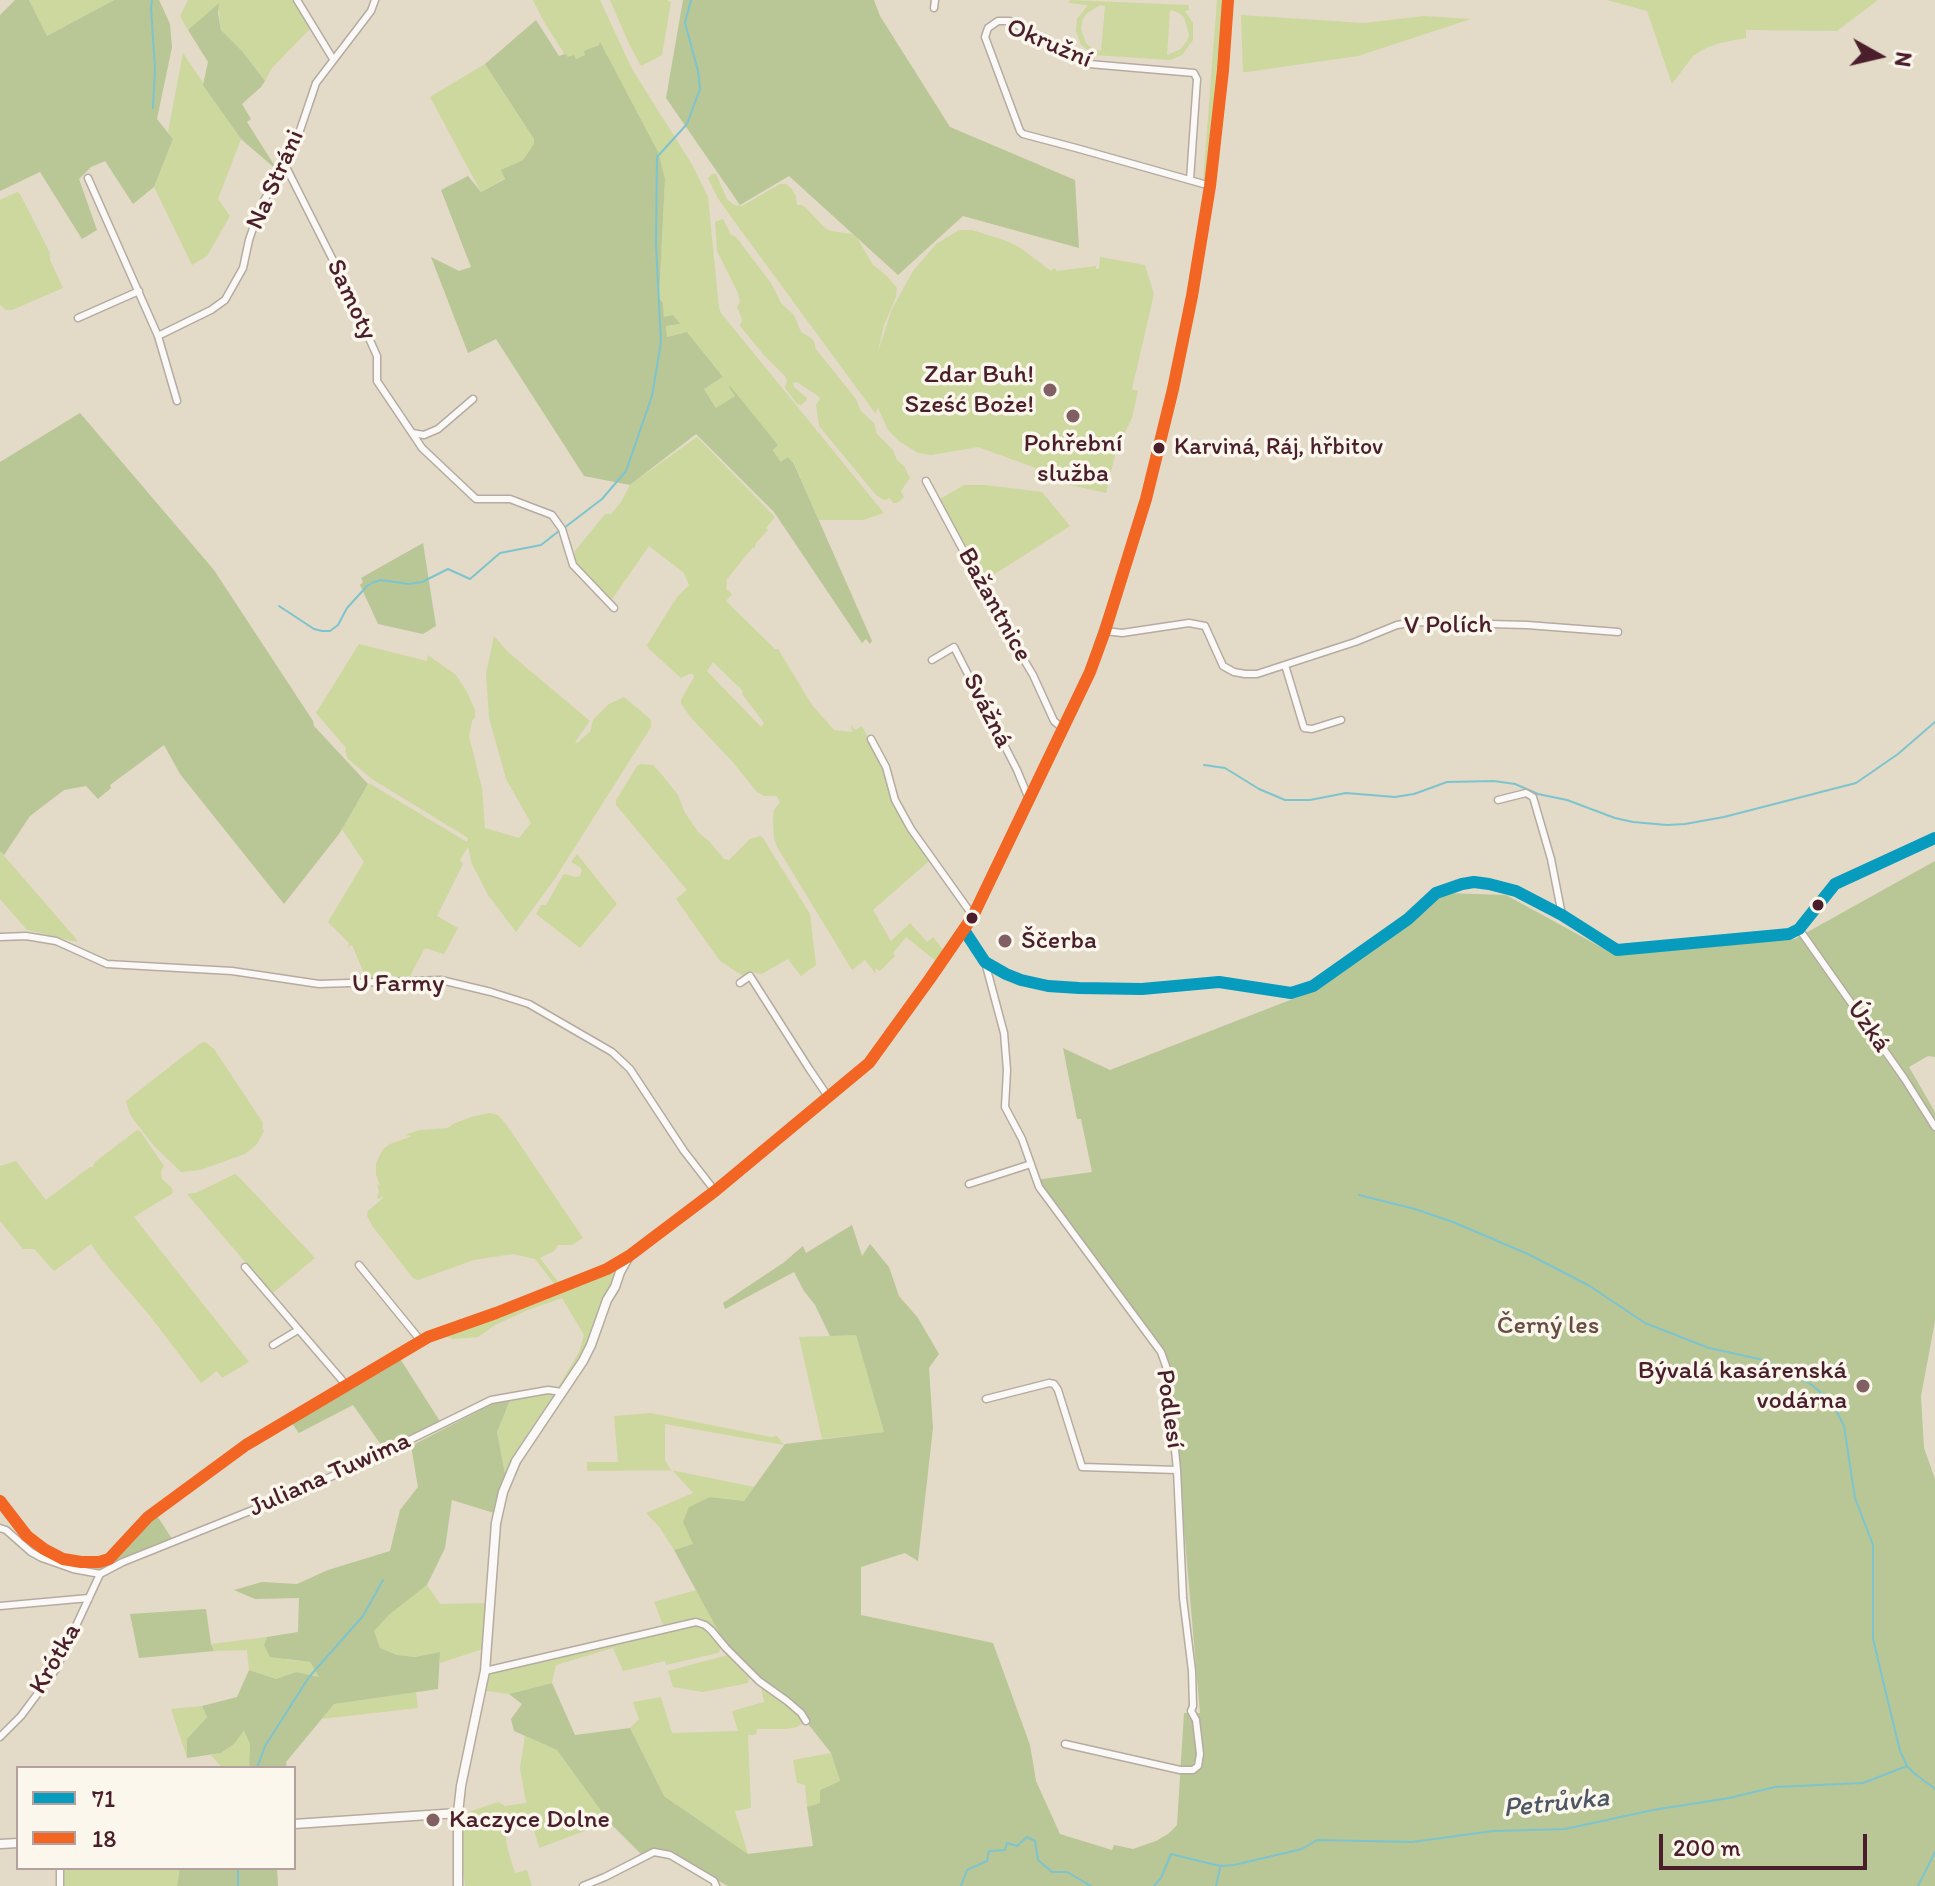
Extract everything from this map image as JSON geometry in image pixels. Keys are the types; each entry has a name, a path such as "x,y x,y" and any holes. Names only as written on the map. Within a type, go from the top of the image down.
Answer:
{"main road":[{"path":"458,1886 458,1813 485,1671 494,1541 503,1492 516,1461 583,1361 615,1287 616,1269 869,1063 973,916 1090,672 1146,499 1173,389 1210,186 1228,0"},
{"path":"296,1824 458,1813"}],"street":[{"path":"297,0 333,59"},
{"name":"Na Stráni","path":"158,336 225,300 243,268 260,208 290,160 316,83 371,11 375,0"},
{"name":"Okružní","path":"1190,180 1197,79 1191,71 1089,64 1010,21 998,21 988,28 985,37 1017,126 1023,134 1210,186"},
{"name":"Samoty","path":"285,165 377,356 377,381 422,448 476,499 510,499 552,515 562,529 573,565 614,608"},
{"path":"88,178 158,336 177,401"},
{"path":"78,318 139,291"},
{"path":"412,433 424,435 438,429 473,399"},
{"name":"Bažantnice","path":"926,481 1033,675 1054,721 1062,728"},
{"name":"V Polích","path":"1105,631 1122,633 1189,623 1205,626 1223,666 1234,672 1257,674 1397,625 1416,622 1527,625 1618,632"},
{"name":"Svážná","path":"932,660 954,647 1029,799"},
{"path":"1285,665 1304,728 1312,729 1341,720"},
{"path":"871,739 886,767 895,800 911,829 973,916"},
{"path":"1498,800 1526,793 1533,797 1551,859 1562,915"},
{"path":"964,930 985,962 1021,980 1048,986 1142,989 1219,982 1291,993 1313,986 1408,919 1436,893 1447,888 1474,882 1516,891 1562,915 1617,950 1789,934 1799,929 1835,884 1935,838"},
{"name":"Úzká","path":"1799,929 1935,1127"},
{"name":"U Farmy","path":"0,937 26,936 56,941 107,964 232,971 319,984 441,980 529,1004 612,1052 630,1069 684,1151 715,1191"},
{"name":"Podlesí","path":"985,962 1004,1033 1007,1070 1005,1107 1015,1123 1039,1187 1161,1352 1167,1369 1177,1470 1183,1598 1192,1671 1191,1711 1198,1727 1198,1766 1188,1771 1180,1770 1065,1744"},
{"path":"740,983 750,976 829,1098"},
{"path":"969,1184 1031,1164"},
{"path":"359,1265 421,1341"},
{"path":"245,1267 347,1386"},
{"path":"0,1501 27,1536 44,1549 63,1559 81,1562 109,1559 148,1517 246,1445 421,1341 616,1269"},
{"path":"273,1345 298,1330"},
{"path":"986,1399 1054,1384 1082,1467 1177,1470"},
{"name":"Juliana Tuwima","path":"100,1574 369,1460 491,1400 548,1390 562,1392"},
{"path":"0,1528 42,1558 100,1574"},
{"name":"Krótka","path":"0,1737 21,1716 56,1669 100,1574"},
{"path":"0,1606 89,1598"},
{"path":"485,1671 696,1622 711,1630 759,1681 787,1701 806,1721"},
{"path":"583,1886 654,1852 670,1855 714,1881 716,1886"}],"green space":[{"path":"15,0 29,0 47,36 114,0 159,0 170,24 172,47 157,119 173,139 154,187 133,204 105,161 91,167 79,179 97,230 82,239 40,172 0,191 0,15"},
{"path":"29,0 114,0 47,36"},
{"path":"188,0 293,0 311,28 271,69 265,81 221,30 218,4 188,30 180,16"},
{"path":"533,0 600,0 632,69 693,166 708,197 721,313 884,513 863,520 819,520 794,463 781,462 773,449 778,445 736,395 717,409 704,389 723,377 687,332 667,337 666,326 680,324 664,317 663,303 659,298 665,179 600,44 576,59 567,58"},
{"path":"610,0 671,2 662,55 641,66"},
{"path":"683,0 874,0 880,16 950,127 1075,180 1079,248 963,216 898,275 789,176 740,205 666,98"},
{"path":"1070,0 1189,5 1189,10 1185,11 1193,23 1193,40 1182,55 1170,60 1094,55 1081,45 1076,31 1077,19 1088,5 1069,3","holes":["1100,5 1105,6 1101,51 1086,43 1081,29 1086,14","1170,10 1184,17 1189,34 1181,49 1167,55"]},
{"path":"1217,0 1224,0 1218,82 1207,179 1203,181"},
{"path":"1607,0 1878,0 1837,31 1746,30 1746,38 1720,43 1693,56 1672,84 1647,11"},
{"path":"219,3 221,30 265,81 242,104 251,119 247,122 278,171 241,139 203,85 208,62 188,30"},
{"path":"1241,15 1364,23 1424,16 1471,19 1358,56 1243,72"},
{"path":"536,20 559,56 574,55 576,59 600,42 658,152 665,179 659,298 663,303 664,317 673,315 680,324 666,326 667,337 687,332 723,377 704,389 716,408 735,396 730,386 778,445 773,450 781,462 788,457 794,464 872,641 870,644 866,639 862,643 774,512 696,434 630,485 584,476 496,339 468,353 431,257 459,271 471,267 441,190 468,176 481,192 505,179 501,170 523,160 534,144 534,139 485,64"},
{"path":"183,53 241,139 218,199 230,216 207,256 192,265 154,187 173,139 168,132"},
{"path":"485,64 534,139 534,144 523,160 502,170 505,178 481,192 430,97"},
{"path":"714,173 727,199 734,205 742,206 780,184 786,184 796,196 797,205 806,208 825,228 857,238 873,265 897,288 878,352 892,309 913,271 936,244 959,230 972,230 1004,240 1019,247 1051,271 1054,268 1057,271 1096,266 1099,269 1100,257 1145,265 1154,294 1132,389 1138,391 1132,418 1122,438 1119,438 1106,493 1034,477 1036,468 978,447 931,455 918,453 899,441 888,430 878,408 875,413 717,197 708,178"},
{"path":"17,192 50,253 50,260 63,288 6,310 0,305 0,200"},
{"path":"723,219 731,235 736,237 771,283 781,303 794,315 801,332 815,343 815,348 856,399 861,411 874,423 877,434 904,466 910,478 901,491 904,497 897,503 876,495 819,426 818,396 797,382 793,383 807,398 801,405 797,404 785,388 785,376 740,326 742,319 737,307 740,302 738,293 717,251 715,222"},
{"path":"80,413 214,570 314,726 368,784 339,834 284,904 180,774 164,745 110,785 111,788 98,799 86,786 64,790 30,816 4,855 0,851 0,462"},
{"path":"697,437 775,517 754,549 727,579 726,589 732,594 726,601 778,649 812,705 834,730 852,732 851,724 855,730 862,726 886,775 890,796 955,895 929,861 873,910 891,941 910,923 927,942 933,937 944,951 936,961 906,937 893,953 895,956 880,971 875,968 876,974 865,960 852,970 777,847 773,819 774,810 780,802 777,796 764,796 757,792 681,704 693,674 681,678 647,645 677,597 689,585 684,573 649,546 610,602 574,562 575,551 605,514 611,514 621,502 630,485","holes":["713,662 742,690 764,723 761,727 707,671"]},
{"path":"964,485 1042,492 1070,526 984,581 940,499"},
{"path":"423,543 436,626 423,634 378,624 360,585 363,582 361,578"},
{"path":"494,636 509,653 590,721 575,742 590,732 593,720 609,704 624,697 649,718 651,727 554,880 516,932 488,895 472,864 468,847 460,860 463,864 437,916 458,928 444,954 425,948 410,976 367,980 352,945 348,947 349,943 328,922 364,862 341,828 369,783 467,842 468,838 372,779 348,759 346,748 316,713 359,644 427,661 428,655 456,675 475,710 469,736 482,788 485,828 519,838 531,823 506,779 489,718 486,674"},
{"path":"641,764 653,765 663,776 678,795 698,832 724,859 729,860 750,839 763,838 810,914 816,965 801,976 788,959 762,974 750,972 743,976 720,961 676,899 687,890 616,805 616,800"},
{"path":"0,851 77,942 27,930 0,899"},
{"path":"577,854 617,904 580,948 536,914 541,905 546,905 563,875 580,876 582,870 571,862"},
{"name":"Černý les","path":"1935,861 1935,1057 1928,1056 1909,1067 1935,1112 1935,1321 1921,1396 1924,1448 1935,1479 1935,1886 728,1886 655,1848 641,1854 609,1822 557,1750 514,1731 511,1719 522,1704 509,1694 552,1683 575,1735 630,1728 664,1796 748,1854 813,1846 807,1807 820,1803 820,1790 840,1781 831,1753 786,1696 756,1676 727,1647 674,1550 693,1544 683,1522 689,1507 710,1497 744,1501 785,1444 884,1432 856,1335 830,1336 794,1272 725,1309 723,1303 803,1246 806,1253 852,1225 862,1256 870,1244 889,1267 899,1296 918,1318 939,1354 929,1368 933,1428 918,1561 905,1553 861,1567 861,1615 993,1643 1030,1745 1036,1781 1060,1834 1112,1850 1114,1845 1133,1849 1168,1834 1177,1825 1184,1713 1200,1713 1170,1366 1035,1180 1092,1172 1081,1119 1077,1119 1063,1048 1110,1070 1303,995 1445,893 1506,895 1610,952 1795,939"},
{"path":"205,1042 214,1049 263,1123 264,1131 257,1144 245,1154 200,1170 181,1172 155,1147 133,1119 126,1101"},
{"path":"489,1113 498,1115 506,1124 583,1238 572,1245 558,1245 554,1251 540,1258 559,1283 582,1274 556,1286 535,1259 513,1254 474,1260 418,1280 413,1278 373,1227 367,1216 368,1211 383,1198 377,1198 377,1184 380,1186 376,1163 383,1149 412,1136 405,1135 410,1133 448,1128 471,1117"},
{"path":"137,1130 164,1166 162,1179 173,1193 134,1217 249,1362 222,1378 217,1371 201,1383 91,1244 54,1271 34,1249 23,1249 0,1221 0,1166 16,1161 46,1200 93,1167 95,1162"},
{"path":"235,1174 315,1258 274,1292 187,1194 196,1193"},
{"path":"620,1267 602,1301 589,1340 568,1377 557,1389 579,1352 584,1335 562,1298 495,1325 478,1337 454,1339 440,1335 484,1321"},
{"path":"856,1335 884,1432 822,1439 799,1337"},
{"path":"399,1357 441,1423 384,1449 353,1405 299,1433 291,1422 340,1395"},
{"path":"548,1393 555,1396 505,1474 497,1432 510,1400"},
{"path":"510,1400 497,1432 505,1474 494,1513 452,1500 445,1548 427,1585 374,1631 380,1648 397,1655 415,1657 440,1652 438,1689 334,1704 286,1762 287,1766 249,1766 250,1744 244,1731 234,1744 221,1753 187,1758 187,1739 207,1717 202,1706 237,1697 249,1670 276,1679 296,1672 319,1677 310,1662 270,1657 264,1645 267,1637 298,1632 299,1598 255,1599 234,1590 262,1582 297,1584 328,1570 390,1551 400,1510 418,1487 411,1446 494,1403"},
{"path":"651,1413 777,1436 784,1445 665,1424 665,1460 671,1470 587,1471 587,1462 618,1462 614,1416"},
{"path":"672,1470 754,1487 744,1501 710,1497 693,1544 674,1550 646,1513 693,1493"},
{"path":"158,1517 172,1539 97,1571 55,1562 34,1551 18,1536 67,1562 103,1565"},
{"path":"427,1585 440,1604 485,1603 483,1649 440,1663 440,1652 415,1657 397,1655 380,1648 374,1631"},
{"path":"696,1590 722,1637 704,1620 691,1619 663,1625 654,1602"},
{"path":"206,1609 214,1651 139,1658 130,1614"},
{"path":"691,1625 704,1626 718,1642 720,1651 666,1665 665,1661 623,1671 613,1648 556,1665 552,1683 509,1694 486,1691 489,1673"},
{"path":"267,1637 264,1645 288,1660 310,1662 319,1677 296,1672 276,1679 249,1670 247,1650 214,1651 211,1644"},
{"path":"727,1655 749,1678 748,1683 703,1692 673,1687 668,1671"},
{"path":"761,1688 787,1704 802,1717 803,1723 787,1729 757,1729 756,1735 748,1735 751,1808 735,1811 748,1854 664,1796 630,1728 639,1719 633,1702 661,1697 672,1733 738,1731 732,1711 764,1702"},
{"path":"416,1692 418,1708 321,1719 334,1704"},
{"path":"202,1706 207,1717 187,1739 187,1758 171,1709"},
{"path":"244,1731 250,1744 249,1766 220,1766 211,1755 221,1753 234,1744"},
{"path":"525,1736 557,1750 609,1822 539,1848 532,1823 505,1825 507,1847 515,1873 527,1870 532,1886 465,1886 462,1814 498,1802 505,1806 526,1803 520,1768"},
{"path":"831,1753 840,1781 820,1790 820,1803 807,1807 805,1785 797,1783 793,1760"},
{"path":"64,1870 180,1870 177,1886 64,1886"},
{"path":"180,1870 277,1870 278,1886 177,1886"}],"waterway":[{"path":"152,0 153,108"},
{"path":"564,528 602,499 626,471 652,396 661,342 656,245 657,157 687,124 700,89 685,23 691,0"},
{"path":"279,606 314,629 330,631 338,625 347,608 374,582 422,582 448,569 470,579 500,553 541,545 559,531"},
{"path":"1204,765 1225,768 1259,789 1285,800 1310,800 1346,793 1395,797 1447,782 1494,781 1515,784 1615,818 1667,825 1685,824 1856,783 1898,754 1935,722"},
{"path":"1359,1195 1453,1222 1528,1254 1588,1285 1645,1323 1709,1348 1778,1366 1825,1396 1844,1426 1855,1498 1873,1545 1873,1639 1900,1751 1907,1766"},
{"path":"258,1766 265,1746 309,1677 363,1616 383,1580"},
{"name":"Petrůvka","path":"1154,1886 1161,1878 1171,1854 1220,1866 1302,1849 1317,1840 1412,1842 1493,1831 1565,1829 1775,1787 1863,1783 1907,1766 1935,1789"},
{"path":"961,1886 967,1870 987,1861 989,1851 1005,1850 1007,1843 1017,1846 1027,1837 1035,1841 1038,1860 1052,1872 1067,1872 1091,1886"},
{"path":"1918,1886 1935,1852"},
{"path":"1216,1886 1220,1868"},
{"path":"238,1870 238,1886"}],"transit line":[{"name":"18","path":"0,1501 27,1536 44,1549 63,1559 81,1562 109,1559 148,1517 246,1445 428,1337 607,1269 629,1256 715,1191 869,1063 973,916 1090,672 1105,631 1146,499 1192,296 1210,186 1228,0"},
{"name":"71","path":"964,930 985,962 1021,980 1048,986 1142,989 1219,982 1291,993 1313,986 1408,919 1436,893 1462,884 1474,882 1516,891 1562,915 1617,950 1789,934 1799,929 1835,884 1935,838"}],"place":[{"name":"Zdar Buh! Sześć Boże!","path":"1050,390"},
{"name":"Pohřební služba","path":"1073,416"},
{"name":"Karviná, Ráj, hřbitov","path":"1159,448"},
{"name":"Ščerba","path":"1005,941"},
{"name":"Bývalá kasárenská vodárna","path":"1863,1386"},
{"name":"Kaczyce Dolne","path":"433,1820"}]}
